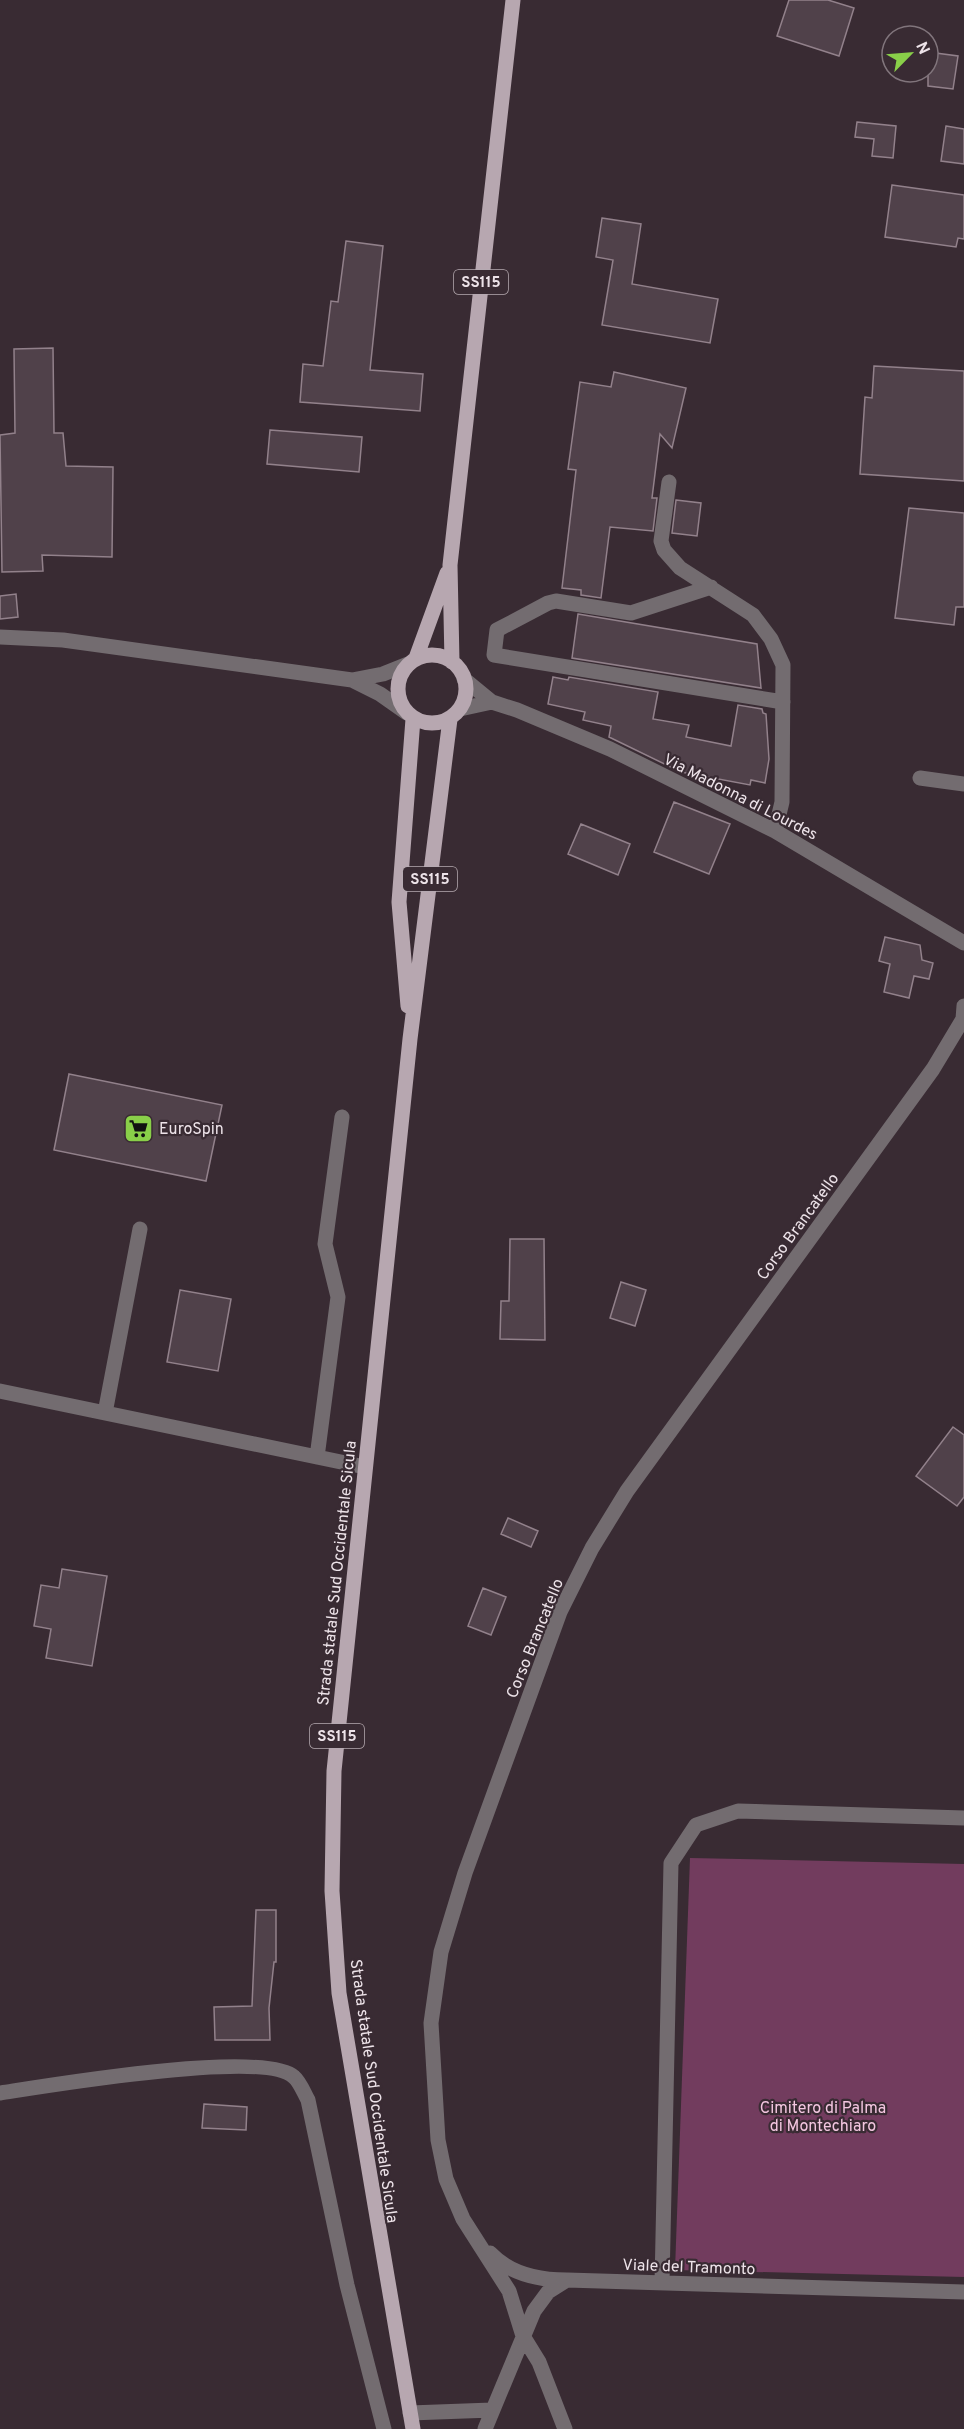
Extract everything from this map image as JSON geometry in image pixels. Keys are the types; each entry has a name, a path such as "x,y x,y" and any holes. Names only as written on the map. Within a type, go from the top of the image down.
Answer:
{"main road":[{"name":"Strada statale Sud Occidentale Sicula","path":"452,662 450,565 513,0"},
{"name":"Strada statale Sud Occidentale Sicula","path":"410,1039 399,902 410,716 400,704 397,690 401,673 412,661 450,565"},
{"path":"412,661 436,655 452,662 465,679"},
{"name":"Strada statale Sud Occidentale Sicula","path":"413,2429 339,1993 332,1891 334,1771 410,1039 455,714 466,696 465,679"},
{"path":"410,716 428,724 455,714"}],"street":[{"path":"669,482 661,541 664,550 680,568 753,615 771,639 783,664 782,802 775,831"},
{"path":"711,587 631,613 556,601 548,603 497,630 494,656 783,702"},
{"path":"0,637 63,640 352,680 384,674 412,661"},
{"name":"Via Madonna di Lourdes","path":"465,679 492,702 517,710 610,749 775,831 964,943"},
{"path":"352,680 380,694 410,716"},
{"path":"455,714 492,702"},
{"path":"920,778 964,784"},
{"name":"Corso Brancatello","path":"474,2237 454,2200 441,2160 431,2023 441,1952 465,1873 560,1612 592,1548 627,1491 933,1069 963,1019 964,1006"},
{"path":"317,1457 338,1296 325,1244 342,1117"},
{"path":"105,1413 140,1229"},
{"path":"0,1391 365,1467"},
{"path":"663,2283 671,1863 689,1834 696,1825 738,1812 964,1818"},
{"path":"0,2093 153,2070 270,2067 293,2076 308,2100 346,2285 384,2429"},
{"path":"474,2237 509,2291 523,2336 539,2362 565,2429"},
{"name":"Viale del Tramonto","path":"474,2237 493,2257 520,2272 535,2277 567,2280 964,2292"},
{"path":"485,2429 540,2300 567,2280"},
{"path":"410,2413 492,2410"}],"green space":[{"name":"Cimitero di Palma di Montechiaro","path":"690,1858 964,1864 964,2277 675,2270"}],"building":[{"path":"789,0 828,0 854,8 839,56 777,36"},
{"path":"940,54 958,56 953,89 928,86 928,84 940,84"},
{"path":"857,122 896,126 893,158 872,156 874,139 855,137"},
{"path":"946,126 964,129 964,164 941,161"},
{"path":"892,185 964,195 964,239 958,238 956,247 885,237"},
{"path":"602,218 641,224 632,284 718,299 710,343 602,325 613,260 596,257"},
{"path":"346,241 383,246 370,370 423,374 420,411 300,402 303,364 323,366 331,301 338,302"},
{"path":"53,348 54,433 63,433 66,466 113,467 112,557 42,555 43,571 2,572 0,435 15,433 14,349"},
{"path":"874,366 964,371 964,481 860,474 865,397 872,398"},
{"path":"614,372 686,388 672,448 660,434 652,498 657,498 653,531 610,527 601,598 581,595 581,590 562,588 576,470 568,469 580,382 611,387"},
{"path":"270,430 362,437 359,472 267,464"},
{"path":"676,500 701,503 697,536 672,533"},
{"path":"909,508 964,513 964,607 956,607 954,625 895,618"},
{"path":"16,594 18,617 0,619 0,596"},
{"path":"578,614 757,644 761,688 572,658"},
{"path":"553,677 568,680 569,677 658,692 653,719 689,725 686,737 731,746 738,705 762,709 766,714 769,759 765,783 751,780 750,785 681,772 609,737 611,726 583,720 585,712 548,704"},
{"path":"674,802 730,824 709,874 654,852"},
{"path":"581,824 630,844 618,875 568,854"},
{"path":"885,937 920,945 922,960 933,963 929,979 914,976 909,998 884,992 890,964 879,961"},
{"name":"EuroSpin","path":"69,1074 222,1105 206,1181 54,1150"},
{"path":"510,1239 544,1239 545,1340 500,1339 501,1301 509,1301"},
{"path":"621,1282 646,1290 635,1326 610,1318"},
{"path":"180,1290 231,1299 218,1371 167,1362"},
{"path":"953,1427 964,1435 964,1497 957,1506 916,1476"},
{"path":"508,1518 538,1531 531,1547 501,1534"},
{"path":"62,1569 107,1576 92,1666 46,1658 51,1629 34,1626 41,1585 59,1588"},
{"path":"483,1588 506,1597 491,1635 468,1626"},
{"path":"256,1910 276,1910 276,1962 274,1962 269,2008 270,2040 215,2040 214,2007 252,2006"},
{"path":"204,2104 247,2107 246,2130 202,2128"}],"place":[{"name":"EuroSpin","path":"138,1128"}]}
